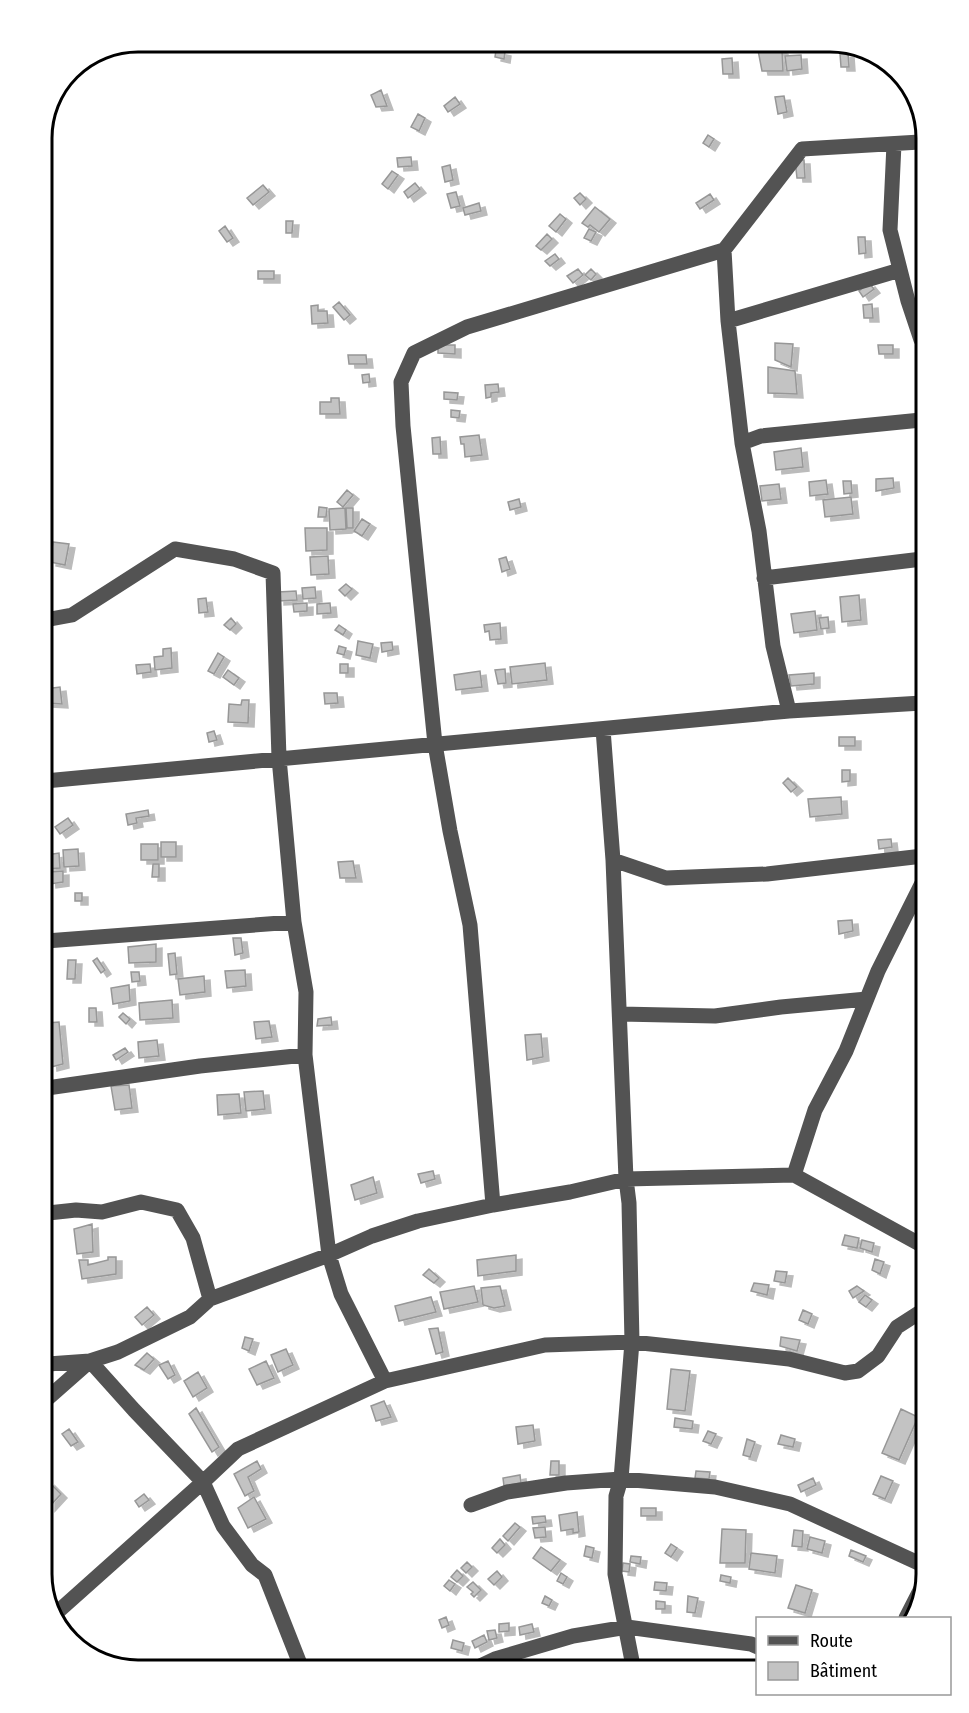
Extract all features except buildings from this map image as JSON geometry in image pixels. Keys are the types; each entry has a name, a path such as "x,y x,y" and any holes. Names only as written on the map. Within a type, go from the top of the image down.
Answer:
{"street":[{"path":"493,1205 471,925 450,831 435,744 402,415 401,382 414,353 467,327 724,250 802,149 916,142"},
{"path":"894,144 890,230 916,323"},
{"path":"724,250 728,321 742,443 759,531 772,646 789,711"},
{"path":"728,321 900,270"},
{"path":"742,443 761,436 916,420"},
{"path":"53,619 72,615 175,549 234,559 273,573 279,758 294,922 306,992 305,1055 329,1256 341,1294 386,1381"},
{"path":"764,578 916,560"},
{"path":"53,780 789,711 916,703"},
{"path":"603,729 613,860 626,1179 629,1203 632,1342 621,1479 616,1496 615,1574 632,1660"},
{"path":"613,860 666,878 767,874 916,857"},
{"path":"794,1175 815,1110 846,1051 878,971 916,911"},
{"path":"52,941 294,922"},
{"path":"620,1014 715,1016 867,999"},
{"path":"52,1087 200,1066 305,1055"},
{"path":"52,1365 90,1361 118,1352 190,1317 210,1299 329,1256 372,1236 418,1221 626,1179 794,1175 916,1242"},
{"path":"52,1213 76,1210 102,1212 141,1202 177,1210 194,1238 210,1299"},
{"path":"60,1610 238,1449 386,1381 545,1345 632,1342 789,1359 845,1373 858,1371 878,1356 897,1327 916,1315"},
{"path":"52,1394 90,1361"},
{"path":"90,1361 203,1482 223,1526 252,1565 265,1575 298,1660"},
{"path":"471,1505 507,1492 566,1483 621,1479 715,1487 790,1504 916,1562"},
{"path":"493,1660 573,1636 627,1627 756,1646"}]}
